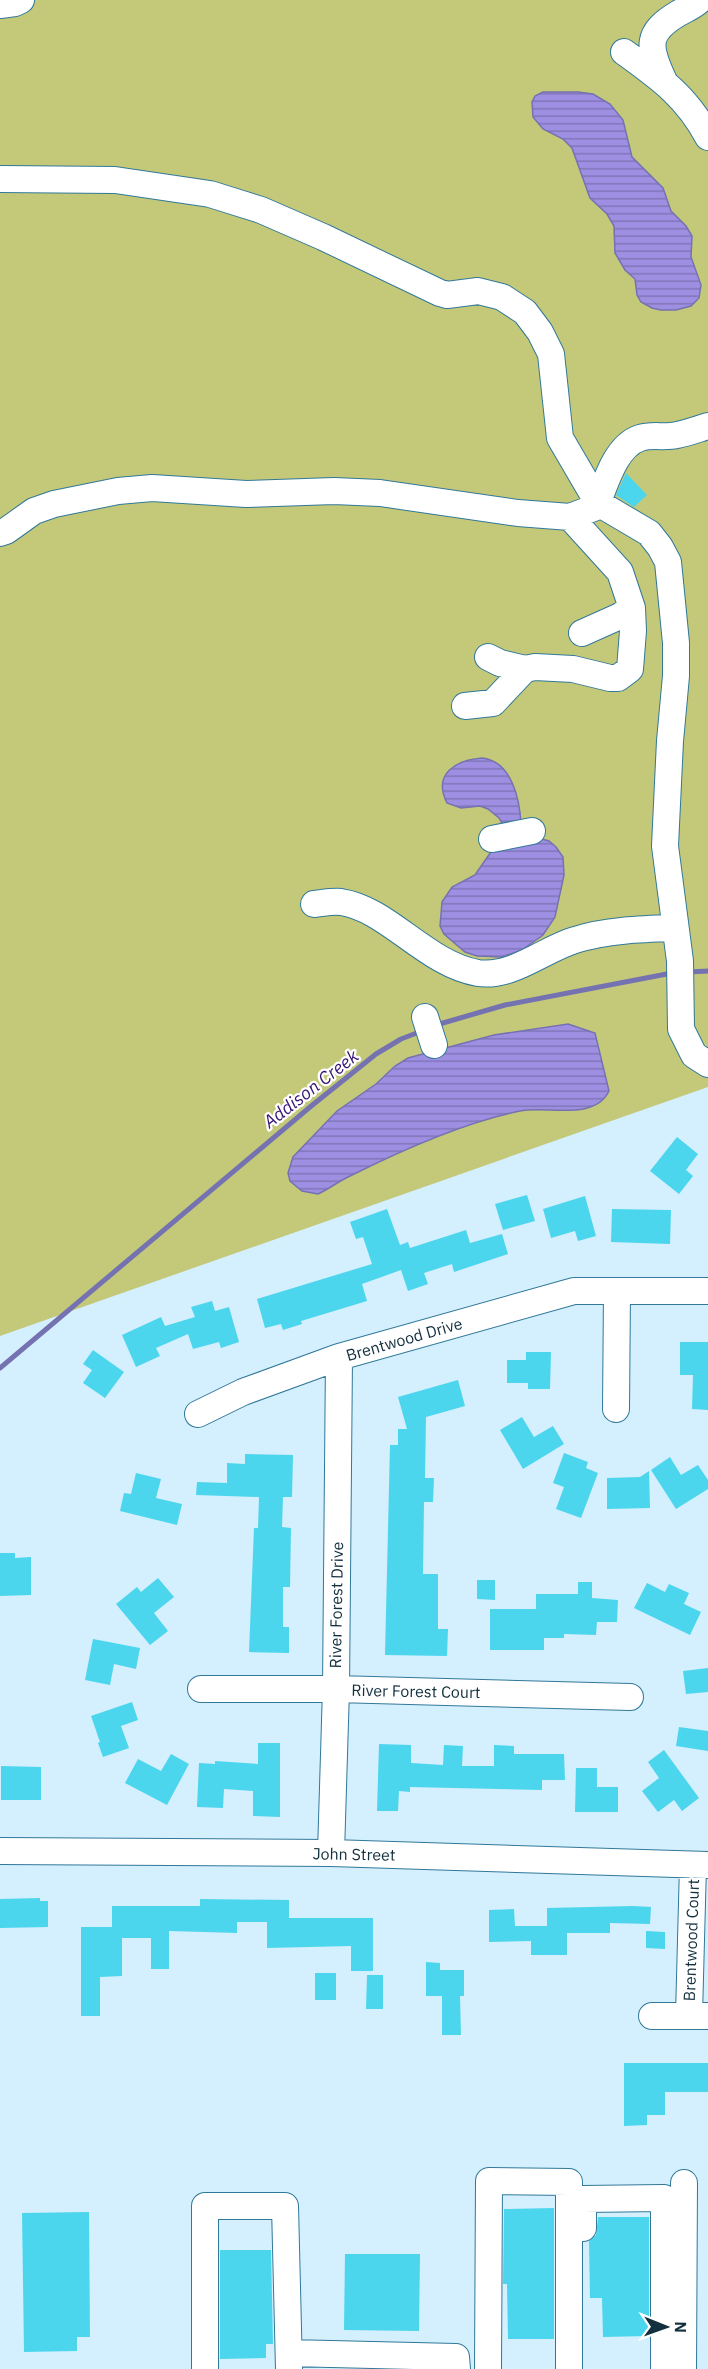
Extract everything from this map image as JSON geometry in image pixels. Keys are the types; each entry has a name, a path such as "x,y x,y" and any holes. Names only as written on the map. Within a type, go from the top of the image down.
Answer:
{"street":[{"path":"0,5 21,0"},
{"path":"664,81 653,56 652,43 656,30 667,20 700,0"},
{"path":"624,52 664,81 697,116 708,137"},
{"path":"0,179 115,180 210,194 261,210 324,237 440,293 447,295 478,291 502,297 525,312 540,332 551,354 560,438 598,503 649,533 668,562 676,643 676,676 665,846 680,972 681,1029 694,1055 708,1064"},
{"path":"0,533 34,511 54,504 118,491 152,488 246,494 334,491 380,493 509,512 570,517 596,507 618,458 638,439 675,436 708,426"},
{"path":"488,657 500,663 525,669 549,667 590,672 610,678 618,678 630,669 632,608 620,572 570,517"},
{"path":"582,633 632,608"},
{"path":"465,706 493,703 525,669"},
{"path":"492,839 532,831"},
{"path":"314,904 340,902 354,905 449,963 477,973 510,969 551,948 584,937 675,928"},
{"path":"681,1029 693,1039 708,1045"},
{"name":"Brentwood Drive","path":"198,1414 243,1392 339,1357 574,1291 708,1291"},
{"path":"616,1409 617,1291"},
{"name":"River Forest Drive","path":"331,1853 336,1689 339,1357"},
{"name":"River Forest Court","path":"201,1689 336,1689 630,1697"},
{"name":"John Street","path":"0,1851 331,1853 700,1865"},
{"name":"Brentwood Court","path":"652,2016 698,2016 700,1865"},
{"path":"488,2369 489,2181 569,2182 569,2369"},
{"path":"683,2369 684,2183"},
{"path":"583,2369 583,2199 664,2198 664,2369"},
{"path":"205,2369 205,2205 285,2206 289,2361 456,2357 457,2369"}],"green space":[{"path":"0,0 708,0 708,1087 0,1336"}],"shaded area":[{"path":"543,92 593,94 610,104 623,120 632,157 663,188 671,211 686,226 692,236 691,257 701,285 699,298 691,306 676,310 661,310 641,302 637,295 635,279 625,270 615,253 614,226 607,214 590,198 572,148 563,139 543,129 533,117 532,102 535,96"},
{"path":"482,758 501,766 507,774 519,804 521,825 538,838 549,841 563,857 564,875 555,917 543,935 522,950 501,957 477,956 465,952 444,934 440,926 442,902 452,887 475,875 493,849 504,827 499,818 488,809 480,806 461,808 447,803 443,793 445,776 450,770 464,762"},
{"path":"568,1024 595,1033 609,1091 602,1101 581,1109 520,1111 478,1122 390,1157 318,1194 302,1191 290,1181 288,1173 293,1157 337,1111 408,1058 494,1035"}],"building":[{"path":"626,473 647,495 634,507 616,495"},
{"path":"677,1137 698,1154 686,1170 693,1176 679,1194 650,1171"},
{"path":"527,1195 535,1221 503,1230 495,1204"},
{"path":"585,1196 596,1236 578,1241 575,1231 551,1238 543,1209"},
{"path":"387,1209 400,1245 408,1242 410,1248 466,1230 470,1243 502,1234 508,1254 454,1272 452,1264 424,1273 428,1284 408,1291 401,1270 362,1284 367,1301 301,1321 302,1324 283,1330 281,1324 265,1328 257,1299 372,1264 363,1237 356,1239 350,1222"},
{"path":"612,1209 671,1210 670,1244 611,1242"},
{"path":"212,1301 215,1311 229,1307 239,1342 221,1348 219,1342 193,1349 188,1334 156,1348 160,1356 136,1367 122,1335 161,1317 165,1326 195,1317 191,1307"},
{"path":"680,1342 708,1342 708,1410 692,1409 693,1375 680,1375"},
{"path":"93,1350 124,1372 105,1398 83,1383 92,1370 83,1364"},
{"path":"526,1352 551,1352 550,1389 528,1389 528,1383 507,1383 507,1360 526,1360"},
{"path":"458,1380 465,1406 426,1417 425,1478 434,1478 433,1502 424,1502 423,1574 438,1574 438,1629 448,1629 447,1656 385,1655 390,1445 398,1445 398,1429 407,1429 398,1397"},
{"path":"522,1417 534,1437 553,1426 564,1444 523,1469 500,1430"},
{"path":"564,1453 588,1462 586,1468 598,1473 581,1518 556,1509 564,1487 553,1483"},
{"path":"245,1454 293,1455 292,1497 283,1497 282,1527 291,1528 290,1587 283,1587 283,1627 289,1627 289,1653 249,1652 254,1528 258,1528 259,1497 196,1495 197,1482 227,1483 227,1463 245,1464"},
{"path":"670,1457 681,1475 698,1465 708,1480 708,1489 676,1509 651,1470"},
{"path":"649,1471 650,1508 607,1509 607,1478 640,1477"},
{"path":"136,1473 161,1479 156,1498 182,1504 177,1525 120,1511 124,1493 131,1494"},
{"path":"0,1553 15,1553 15,1558 31,1557 31,1595 0,1596"},
{"path":"158,1578 174,1597 154,1613 168,1631 150,1645 116,1604 137,1587 141,1592"},
{"path":"477,1580 495,1580 495,1600 477,1599"},
{"path":"578,1582 592,1582 592,1598 618,1600 617,1622 597,1622 596,1635 564,1634 564,1638 544,1638 544,1650 490,1650 490,1609 536,1609 536,1594 578,1594"},
{"path":"647,1583 665,1592 669,1584 689,1593 684,1604 701,1612 690,1635 634,1608"},
{"path":"93,1639 140,1648 136,1669 114,1664 110,1685 85,1680"},
{"path":"708,1668 708,1692 686,1694 683,1671"},
{"path":"132,1702 138,1720 121,1726 129,1748 103,1757 91,1716"},
{"path":"679,1727 708,1731 708,1751 676,1746"},
{"path":"258,1743 280,1743 280,1817 253,1816 253,1791 224,1789 223,1808 197,1807 199,1763 215,1764 215,1761 258,1764"},
{"path":"379,1744 411,1745 411,1763 443,1765 444,1745 463,1746 462,1766 494,1766 494,1745 514,1746 514,1754 564,1754 565,1780 542,1780 542,1790 410,1787 410,1792 399,1791 398,1811 377,1811"},
{"path":"664,1750 699,1798 682,1811 674,1800 658,1812 642,1791 659,1778 648,1762"},
{"path":"171,1754 189,1764 167,1805 125,1783 138,1759 161,1771"},
{"path":"1,1766 41,1767 41,1800 1,1800"},
{"path":"576,1768 597,1768 597,1787 618,1787 618,1812 575,1812"},
{"path":"40,1898 40,1901 48,1901 48,1927 0,1928 0,1899"},
{"path":"200,1899 289,1900 289,1918 373,1918 373,1971 351,1971 351,1946 267,1948 267,1922 237,1922 237,1933 169,1931 169,1969 151,1969 151,1938 122,1938 122,1976 100,1977 100,2016 81,2016 81,1927 112,1927 112,1906 200,1906"},
{"path":"651,1907 650,1924 610,1923 610,1933 567,1933 567,1955 531,1955 531,1941 489,1942 489,1910 514,1909 515,1926 547,1926 547,1908"},
{"path":"646,1931 665,1932 665,1949 646,1948"},
{"path":"426,1962 440,1963 440,1970 464,1970 464,1996 460,1996 461,2035 442,2035 442,1996 426,1996"},
{"path":"315,1973 336,1973 336,2000 315,2000"},
{"path":"367,1975 383,1975 383,2009 366,2009"},
{"path":"624,2063 708,2063 708,2092 665,2092 665,2115 647,2115 647,2125 624,2126"},
{"path":"554,2208 554,2339 508,2339 507,2284 503,2284 504,2209"},
{"path":"89,2212 90,2337 77,2337 77,2351 24,2352 22,2213"},
{"path":"598,2217 649,2217 649,2336 603,2337 602,2298 590,2298 589,2241 596,2235"},
{"path":"220,2250 271,2250 273,2344 266,2344 266,2358 220,2359"},
{"path":"345,2254 420,2254 419,2331 344,2330"}],"waterway":[{"name":"Addison Creek","path":"688,972 708,971"},
{"name":"Addison Creek","path":"436,1025 505,1005 672,973"},
{"name":"Addison Creek","path":"0,1368 376,1054 401,1039 422,1031"}]}
